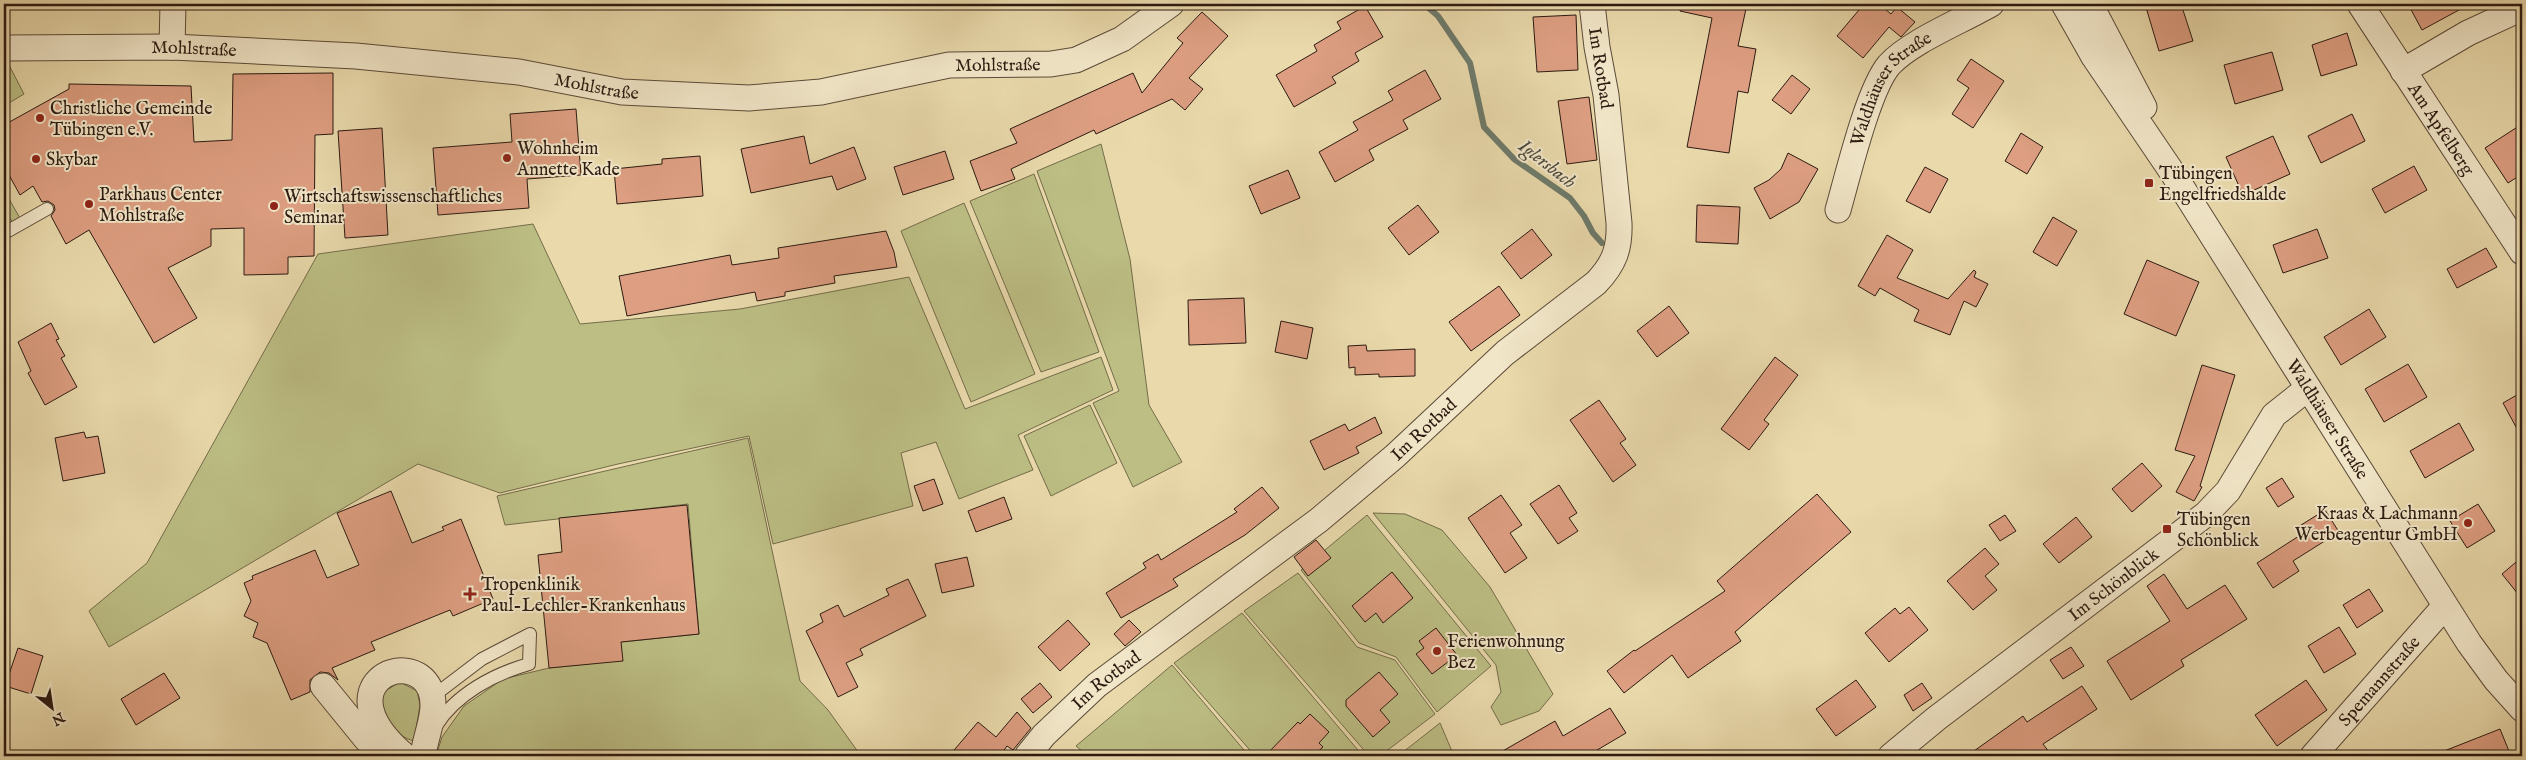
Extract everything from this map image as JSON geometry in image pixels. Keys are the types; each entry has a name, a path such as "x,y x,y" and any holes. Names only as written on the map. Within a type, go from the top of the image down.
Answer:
{"street":[{"path":"172,47 173,4"},
{"name":"Mohlstraße","path":"4,48 172,47 414,60 519,72 614,91 728,98 789,96 851,86 949,65 1051,64 1076,60 1122,39 1171,4"},
{"name":"Im Rotbad","path":"1026,756 1044,734 1096,685 1319,520 1395,456 1505,353 1596,283 1609,270 1616,256 1620,240 1619,223 1606,95 1597,47 1592,4"},
{"name":"Waldhäuser Straße","path":"1838,210 1877,86 1889,66 1904,52 1991,4"},
{"name":"Waldhäuser Straße","path":"2064,4 2098,64 2174,175 2445,606 2483,663 2522,709"},
{"name":"Waldhäuser Straße","path":"2090,4 2156,127 2174,175"},
{"name":"Am Apfelberg","path":"2360,4 2522,252"},
{"path":"2404,71 2468,33 2522,8"},
{"name":"Im Schönblick","path":"1891,756 1936,718 2206,514 2228,491 2274,415 2308,388"},
{"name":"Spemannstraße","path":"2313,756 2445,606"},
{"path":"402,670 411,672 423,679 430,689 432,716 418,752 374,720 368,706 373,686 391,672 402,670"},
{"path":"323,686 367,740 385,756"}],"lane":[{"path":"8,231 47,209"},
{"path":"418,752 443,715 462,697 504,671 529,664 530,634 476,663 432,696"}],"green space":[{"path":"10,67 24,94 4,106 4,68"},
{"path":"1101,144 1130,259 1149,405 1182,462 1133,487 1093,403 1119,391 1037,171"},
{"path":"1034,174 1099,352 1041,372 970,201"},
{"path":"4,190 21,220 13,223 4,209"},
{"path":"964,203 1035,374 971,402 901,231"},
{"path":"533,224 580,324 740,309 909,277 965,409 1101,357 1113,390 1018,435 1033,470 959,499 936,442 901,453 913,506 773,544 749,436 618,464 500,493 418,464 109,647 89,611 147,563 318,254"},
{"path":"1090,405 1117,463 1051,496 1024,436"},
{"path":"748,438 800,681 828,710 861,756 436,756 442,737 464,706 503,679 549,668 597,663 621,642 699,634 688,504 505,525 497,496"},
{"path":"1373,513 1405,514 1442,530 1490,587 1553,694 1539,711 1501,725 1491,707 1501,692 1496,665"},
{"path":"1367,515 1491,666 1437,712 1396,657 1359,643 1301,570"},
{"path":"1298,573 1357,647 1395,660 1435,714 1380,756 1369,756 1244,611"},
{"path":"1242,613 1363,756 1255,756 1174,663"},
{"path":"1172,665 1249,756 1088,756 1076,746"},
{"path":"400,682 417,691 420,705 414,741 396,732 380,704 385,691"},
{"path":"1440,723 1454,756 1398,756"}],"building":[{"path":"1681,4 1747,4 1738,46 1756,49 1748,93 1738,91 1729,153 1687,147 1712,18 1680,11"},
{"path":"1864,4 1879,4 1891,14 1897,7 1915,22 1901,37 1889,27 1863,58 1837,36"},
{"path":"2145,4 2181,4 2193,41 2159,51"},
{"path":"2408,4 2470,4 2422,30"},
{"path":"1365,6 1383,37 1355,53 1359,61 1332,77 1336,83 1294,107 1276,75 1317,51 1314,45 1341,29 1337,22"},
{"path":"1202,12 1228,36 1189,78 1203,89 1185,110 1172,99 1096,134 1094,130 1011,169 1015,179 981,191 970,161 1017,143 1010,129 1133,73 1142,93 1183,43 1177,38"},
{"path":"1576,15 1578,70 1537,72 1533,17"},
{"path":"2347,33 2357,65 2321,76 2312,45"},
{"path":"2272,52 2283,90 2235,104 2224,65"},
{"path":"1971,59 2004,81 1973,128 1952,114 1969,88 1957,80"},
{"path":"1425,70 1441,99 1403,120 1408,129 1369,150 1374,160 1335,182 1319,152 1358,130 1353,122 1393,100 1388,91"},
{"path":"333,73 333,134 315,135 314,256 288,257 288,274 244,275 244,228 211,229 211,246 168,268 197,318 154,343 89,230 66,244 51,216 55,210 54,205 48,201 42,202 33,186 20,195 4,166 4,125 69,89 69,84 191,86 194,142 232,140 233,74"},
{"path":"1792,75 1810,89 1791,114 1772,100"},
{"path":"1589,97 1597,160 1567,164 1558,101"},
{"name":"Wohnheim Annette Kade","path":"576,109 581,175 527,179 529,208 438,215 433,148 512,142 510,114"},
{"path":"2352,114 2365,141 2321,163 2308,136"},
{"path":"2522,124 2522,174 2508,183 2485,148"},
{"path":"382,128 388,235 345,238 338,131"},
{"path":"2021,133 2043,147 2027,174 2005,161"},
{"path":"804,136 810,164 854,147 866,179 837,190 832,176 751,193 741,149"},
{"path":"2273,136 2290,174 2243,195 2226,157"},
{"path":"945,151 954,179 903,195 894,167"},
{"path":"1788,153 1818,169 1799,202 1770,219 1754,188 1769,180 1781,169"},
{"path":"700,156 703,196 617,204 614,169 662,164 662,159"},
{"path":"2414,166 2427,190 2385,213 2372,189"},
{"path":"1925,167 1948,179 1930,213 1906,201"},
{"path":"1288,170 1300,198 1261,214 1249,186"},
{"path":"1418,205 1439,232 1409,255 1388,228"},
{"path":"1697,205 1740,207 1738,244 1696,242"},
{"path":"2053,217 2077,231 2057,266 2033,252"},
{"path":"1532,229 1552,255 1521,279 1501,253"},
{"path":"2317,229 2328,258 2283,273 2273,245"},
{"path":"886,231 894,252 897,267 834,276 835,283 785,292 785,296 757,301 755,292 627,316 619,276 730,255 732,265 779,258 778,248"},
{"path":"1887,235 1913,250 1897,278 1948,299 1974,270 1976,272 1974,277 1988,284 1976,307 1964,301 1950,335 1914,321 1919,310 1880,288 1875,296 1858,286"},
{"path":"2486,248 2497,267 2457,288 2447,269"},
{"path":"2147,260 2199,282 2176,336 2124,314"},
{"path":"1499,286 1520,315 1471,351 1449,322"},
{"path":"1244,298 1246,343 1189,345 1188,300"},
{"path":"1669,306 1689,333 1657,357 1637,331"},
{"path":"2369,309 2386,337 2341,365 2324,337"},
{"path":"1281,321 1313,328 1307,359 1275,352"},
{"path":"51,323 59,339 56,340 65,356 61,358 77,387 45,405 28,373 31,371 18,342"},
{"path":"1366,345 1367,351 1415,349 1415,376 1379,377 1379,374 1355,375 1355,367 1349,368 1348,346"},
{"path":"1775,357 1798,375 1764,420 1769,424 1749,450 1721,429"},
{"path":"2408,364 2427,397 2384,422 2365,389"},
{"path":"2202,365 2235,375 2200,486 2202,487 2194,501 2176,492 2195,456 2175,450"},
{"path":"2522,392 2522,438 2503,403"},
{"path":"1599,400 1626,439 1620,443 1636,465 1613,482 1570,420"},
{"path":"1375,417 1382,433 1356,447 1359,453 1324,470 1310,441 1345,424 1349,431"},
{"path":"2459,423 2474,450 2425,478 2410,451"},
{"path":"84,432 86,438 98,436 105,473 63,481 55,438"},
{"path":"2142,463 2162,486 2132,512 2112,489"},
{"path":"2282,478 2294,497 2278,507 2266,488"},
{"path":"934,479 943,504 923,511 914,486"},
{"path":"1559,485 1577,513 1569,518 1578,531 1558,544 1530,504"},
{"path":"1262,487 1279,508 1245,535 1173,579 1178,586 1121,618 1106,593 1146,568 1143,563 1158,554 1161,560 1237,512 1234,509"},
{"path":"391,491 412,543 444,530 442,527 461,519 493,599 453,616 450,610 371,642 375,650 332,668 338,680 329,673 320,672 310,680 310,692 291,700 267,643 253,637 258,623 244,616 251,601 244,583 253,579 252,576 315,550 327,578 359,565 337,513"},
{"path":"1817,494 1851,532 1735,632 1741,641 1688,678 1672,655 1624,693 1607,671 1634,650 1725,591 1717,581"},
{"path":"1501,495 1522,525 1510,533 1527,558 1505,573 1468,518"},
{"path":"1004,497 1012,519 976,532 968,511"},
{"path":"2478,504 2495,531 2467,548 2450,521"},
{"path":"687,505 699,634 621,642 623,661 549,668 538,555 562,552 559,518"},
{"path":"2325,510 2339,532 2293,561 2299,571 2273,588 2257,563 2302,534 2298,527"},
{"path":"2005,515 2016,531 2000,541 1989,525"},
{"path":"2076,517 2092,537 2059,563 2043,544"},
{"path":"1316,540 1331,558 1308,576 1294,557"},
{"path":"1985,548 1999,564 1985,576 1997,590 1973,610 1947,581"},
{"path":"967,557 974,586 942,593 935,564"},
{"path":"2522,557 2522,599 2502,574"},
{"path":"1392,572 1413,598 1383,623 1376,613 1365,622 1352,606"},
{"path":"2164,574 2187,609 2225,585 2247,619 2181,660 2184,666 2131,700 2107,661 2170,621 2147,586"},
{"path":"908,579 926,616 860,649 863,655 846,663 858,687 838,697 806,631 823,622 820,614 838,605 844,617 889,595 886,589"},
{"path":"2369,589 2383,611 2357,628 2343,605"},
{"path":"1909,607 1928,630 1889,662 1865,633 1895,608 1900,614"},
{"path":"1068,620 1090,644 1060,671 1038,647"},
{"path":"1129,620 1141,632 1125,646 1114,634"},
{"path":"2339,627 2356,654 2324,673 2308,646"},
{"name":"Ferienwohnung Bez","path":"1436,628 1457,655 1432,674 1416,654 1424,648 1419,641"},
{"path":"2071,647 2084,666 2063,679 2050,660"},
{"path":"18,648 43,656 31,694 5,686"},
{"path":"1379,672 1398,694 1380,710 1390,722 1373,737 1346,706 1346,700"},
{"path":"164,673 180,698 136,725 121,699"},
{"path":"1856,680 1876,707 1836,736 1816,709"},
{"path":"2306,680 2327,710 2277,746 2255,715"},
{"path":"1040,683 1052,697 1033,713 1021,699"},
{"path":"1922,683 1932,698 1913,711 1904,695"},
{"path":"2082,686 2097,709 2043,744 2052,756 1967,756 2023,716 2027,722"},
{"path":"1610,708 1626,733 1587,756 1494,756 1555,721 1563,736"},
{"path":"1017,712 1031,728 1013,750 1007,746 1000,756 949,756 978,722 996,737"},
{"path":"1310,714 1329,732 1319,743 1323,747 1313,756 1265,756 1298,722 1300,724"},
{"path":"2500,729 2511,756 2434,756 2434,755"}],"waterway":[{"name":"Iglersbach","path":"1424,4 1438,16 1470,63 1484,127 1514,159 1570,198 1584,216 1593,233 1602,243"}],"place":[{"name":"Christliche Gemeinde Tübingen e.V.","path":"40,118"},
{"name":"Wohnheim Annette Kade","path":"507,158"},
{"name":"Skybar","path":"36,159"},
{"name":"Tübingen Engelfriedshalde","path":"2149,183"},
{"name":"Parkhaus Center Mohlstraße","path":"89,204"},
{"name":"Wirtschaftswissenschaftliches Seminar","path":"274,206"},
{"name":"Kraas & Lachmann Werbeagentur GmbH","path":"2468,523"},
{"name":"Tübingen Schönblick","path":"2167,529"},
{"name":"Tropenklinik Paul-Lechler-Krankenhaus","path":"470,594"},
{"name":"Ferienwohnung Bez","path":"1437,651"}]}
